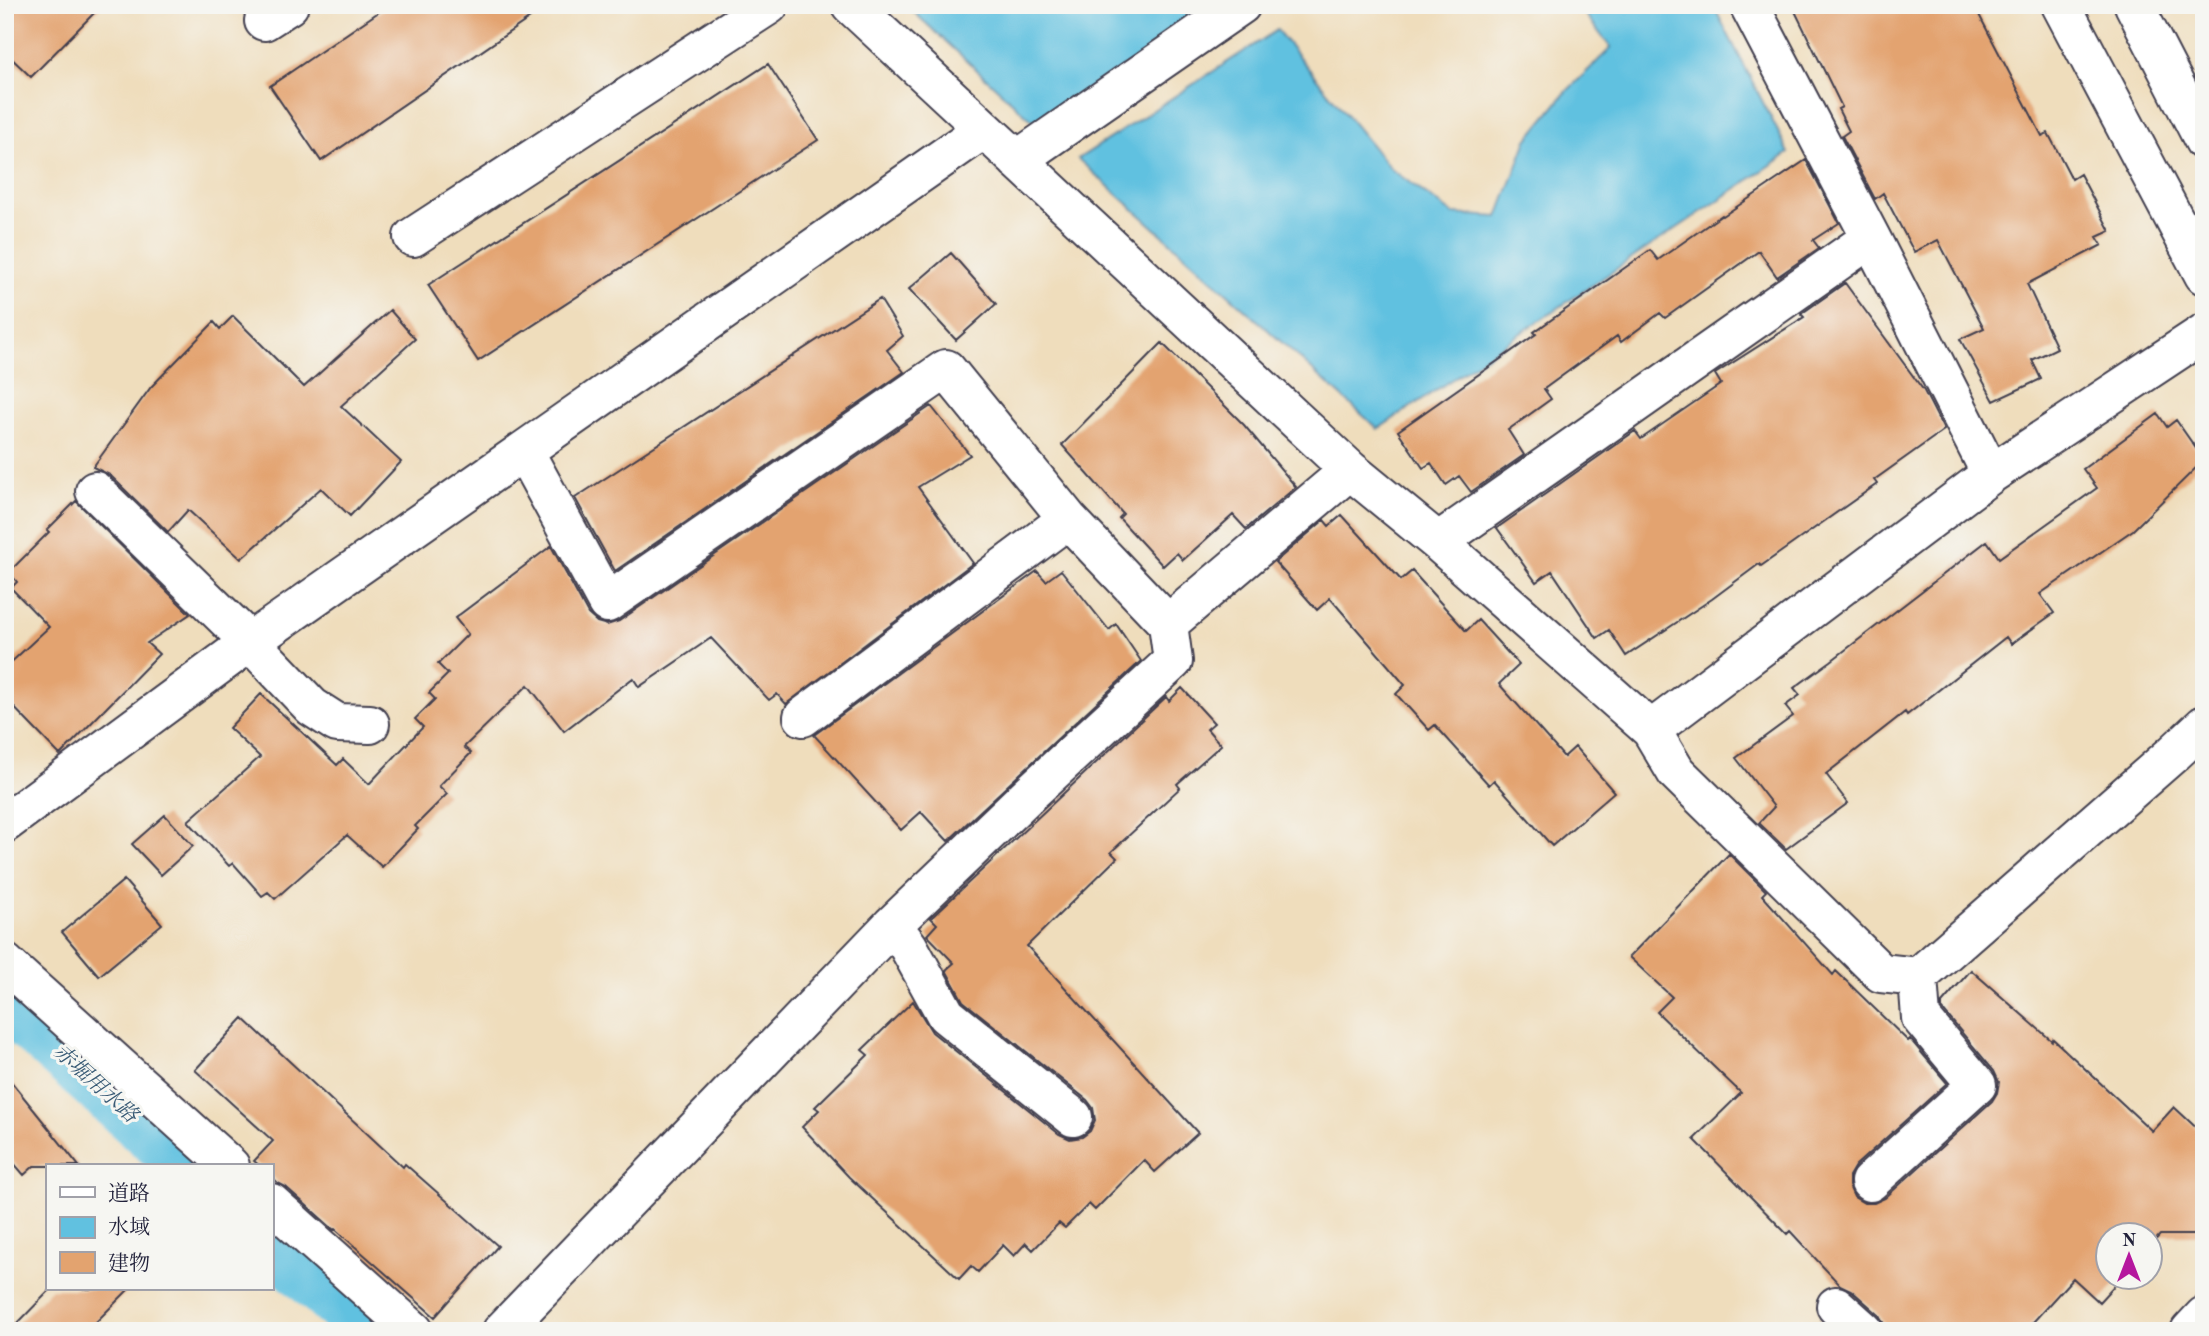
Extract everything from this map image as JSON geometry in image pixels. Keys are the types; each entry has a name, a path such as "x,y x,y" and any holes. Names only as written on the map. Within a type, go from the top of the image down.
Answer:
{"street":[{"path":"413,237 769,5"},
{"path":"851,5 1350,470 1438,542 1651,730 1676,772 1881,973 1918,977 2204,725"},
{"path":"1017,160 1241,5"},
{"path":"1749,5 1992,474"},
{"path":"2061,5 2204,275"},
{"path":"2134,5 2204,141"},
{"path":"5,823 250,642 984,129"},
{"path":"1438,542 1871,238"},
{"path":"1651,730 1992,474 2204,333"},
{"path":"502,1331 892,925 1029,793 1173,661 1168,624 1068,519 946,369 607,603 524,451"},
{"path":"1168,624 1350,470"},
{"path":"94,491 250,642 312,707 337,723 370,724"},
{"path":"803,717 1068,519"},
{"path":"892,925 908,946 946,1015 1073,1117"},
{"path":"5,963 228,1164"},
{"path":"1870,1182 1977,1085 1921,1018 1918,977"},
{"path":"273,1205 414,1331"},
{"path":"2190,1331 2204,1316"}],"water":[{"path":"906,5 1219,5 1036,124"},
{"path":"1578,5 1713,5 1789,153 1378,429 1078,159 1277,30 1391,169 1453,214 1498,217 1527,140 1566,92 1611,48"}],"building":[{"path":"5,5 102,5 31,77 5,52"},
{"path":"389,5 549,5 321,161 270,86"},
{"path":"1792,5 1974,5 2042,136 2048,133 2072,179 2080,174 2110,231 2097,237 2102,245 2027,284 2057,348 2032,360 2041,379 1994,401 1960,339 1984,328 1938,240 1914,252 1883,193 1875,199 1842,136 1849,131 1838,109 1842,107"},
{"path":"768,64 818,140 478,361 428,285"},
{"path":"1806,160 1839,223 1813,240 1819,248 1777,277 1759,251 1665,318 1660,313 1621,342 1617,336 1544,389 1551,399 1508,430 1524,455 1471,492 1459,476 1446,485 1431,463 1423,468 1398,431 1650,250 1658,260"},
{"path":"951,253 996,304 956,340 909,289"},
{"path":"1845,283 1924,391 1944,430 1874,480 1877,484 1626,656 1609,630 1597,638 1552,571 1536,582 1497,528 1635,431 1641,439 1721,384 1715,374 1804,317 1801,314"},
{"path":"880,299 903,336 887,350 904,372 615,571 575,498"},
{"path":"390,310 415,339 341,406 401,462 350,516 321,488 241,559 188,510 168,532 110,475 93,467 151,387 214,322 220,329 233,316 304,387"},
{"path":"1162,343 1244,425 1296,487 1246,529 1233,515 1183,560 1177,553 1163,566 1119,518 1123,514 1062,445"},
{"path":"931,406 970,455 918,487 973,563 786,704 777,694 769,700 711,638 639,687 633,678 564,731 528,685 464,747 471,753 439,786 447,794 415,826 418,829 382,867 347,835 275,899 268,892 262,896 233,863 229,866 188,821 260,757 229,728 261,694 337,765 343,759 369,784 423,727 415,719 435,699 429,693 448,674 438,664 468,634 455,618 551,546 588,614 597,622 607,625 619,621"},
{"path":"2158,414 2167,427 2176,420 2204,460 2133,530 2040,594 2054,613 2011,644 2006,637 1907,715 1905,712 1826,774 1848,803 1786,849 1759,823 1774,807 1736,758 1793,716 1785,706 1800,695 1794,688 1987,541 1999,558 2097,488 2083,469"},
{"path":"76,501 190,614 147,643 159,654 60,755 5,698 5,668 49,627 11,588 17,582 9,572"},
{"path":"1342,515 1401,580 1412,571 1466,631 1478,620 1519,665 1499,684 1564,757 1575,747 1614,792 1552,846 1494,780 1489,785 1435,725 1429,730 1396,694 1405,685 1330,598 1317,610 1275,562 1324,520 1329,526"},
{"path":"1061,570 1109,630 1116,624 1141,661 948,841 921,812 901,830 814,735 1037,571 1046,581"},
{"path":"1182,688 1214,723 1207,729 1221,745 1177,784 1180,788 1111,852 1117,858 1027,946 1198,1133 1155,1172 1144,1160 1095,1210 1089,1204 1065,1228 1059,1223 1033,1250 1026,1243 1014,1256 1003,1245 978,1272 971,1266 959,1279 849,1177 802,1127 819,1110 815,1107 868,1055 862,1050 913,1001 932,1032 1059,1134 1070,1139 1082,1137 1090,1131 1095,1120 1093,1108 1087,1100 963,1001 946,970 954,963 927,935 937,924 931,918 1166,697 1169,701"},
{"path":"165,815 193,846 161,875 132,844"},
{"path":"1729,854 1766,891 1762,895 1833,975 1836,971 1908,1041 1910,1039 1947,1083 1855,1166 1849,1176 1849,1186 1854,1197 1864,1203 1874,1203 1885,1198 1992,1101 1997,1093 1999,1082 1994,1071 1942,1009 1942,1003 1971,970 2052,1041 2053,1039 2152,1131 2174,1107 2204,1135 2204,1235 2164,1235 2164,1220 2094,1220 2094,1290 2110,1290 2099,1302 2073,1278 2025,1331 1885,1331 1879,1315 1851,1290 1840,1285 1790,1231 1787,1234 1694,1139 1741,1093 1657,1012 1672,997 1629,957"},
{"path":"124,880 162,924 99,976 62,932"},
{"path":"243,1018 403,1167 405,1164 498,1246 435,1317 286,1187 278,1183 273,1178 273,1164 258,1164 254,1161 273,1141 195,1070"},
{"path":"5,1074 77,1164 34,1166 24,1175 5,1153"},
{"path":"50,1290 128,1290 87,1331 10,1331"}],"waterway":[{"name":"赤堀用水路","path":"5,1003 184,1164"},
{"name":"赤堀用水路","path":"273,1245 368,1331"}]}
